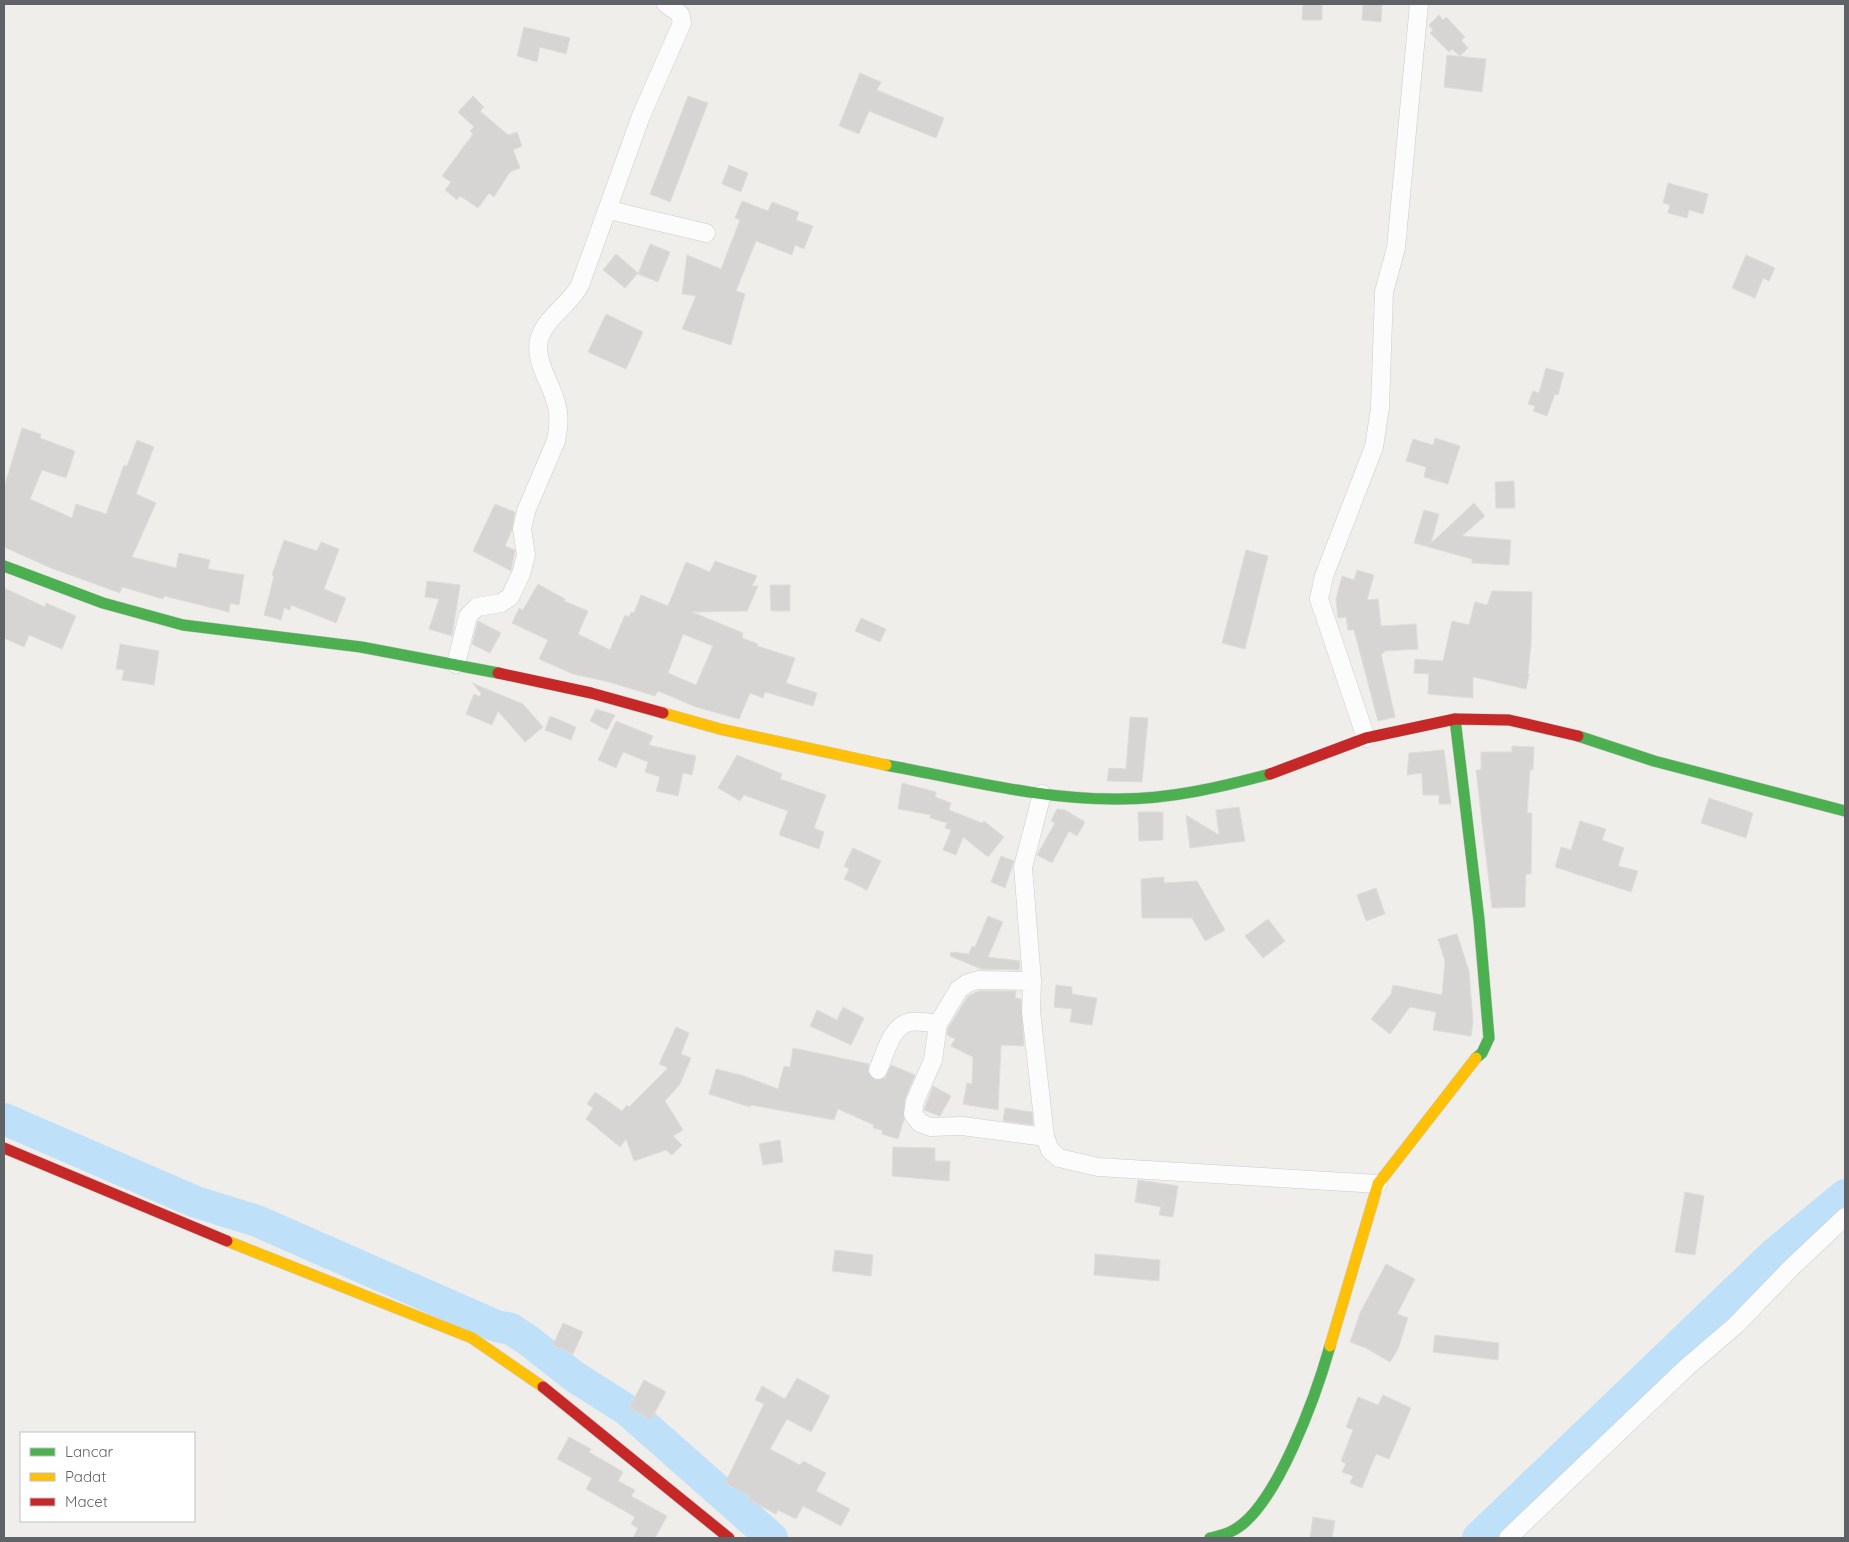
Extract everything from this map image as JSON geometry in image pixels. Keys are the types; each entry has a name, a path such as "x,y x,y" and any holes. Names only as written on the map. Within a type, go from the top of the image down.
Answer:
{"street":[{"path":"456,664 468,616 477,607 501,604 510,597 524,566 523,523 556,441 558,429 557,404 541,362 538,350 540,340 550,321 576,292 609,210 641,116 682,23 680,14 666,4"},
{"path":"1366,738 1319,599 1324,576 1374,447 1380,408 1384,292 1396,248 1419,4"},
{"path":"609,210 706,232"},
{"path":"4,566 103,603 183,625 361,647 456,664 591,693 720,729 836,756 1042,794 1120,799 1205,791 1277,772 1366,738 1455,719 1508,720 1567,732 1654,761 1845,811"},
{"path":"1210,1538 1233,1531 1258,1508 1294,1451 1328,1354 1378,1184 1470,1064 1482,1053 1489,1038 1479,920 1455,719"},
{"path":"1042,794 1023,867 1032,981 1031,1012 1045,1137 1050,1150 1059,1158 1098,1167 1378,1184"},
{"path":"1032,981 978,980 968,982 951,1001 938,1024 933,1060 915,1101 913,1114 920,1122 931,1127 962,1126 1045,1137"},
{"path":"878,1070 895,1033 904,1024 912,1021 938,1024"},
{"path":"4,1148 162,1216 472,1338 536,1381 676,1498 729,1538"},
{"path":"1508,1538 1687,1367 1736,1325 1791,1268 1845,1217"}],"building":[{"path":"1303,4 1322,4 1322,20 1302,20"},
{"path":"1363,4 1382,4 1381,22 1362,20"},
{"path":"1439,15 1443,20 1446,17 1465,37 1461,40 1468,48 1460,56 1452,49 1449,52 1430,33 1433,30 1429,25"},
{"path":"524,27 570,38 566,54 540,47 537,62 517,56"},
{"path":"1447,55 1486,59 1482,92 1444,87"},
{"path":"860,73 881,82 877,90 944,118 936,138 869,111 859,134 839,126"},
{"path":"473,96 484,107 480,111 508,135 517,132 522,146 513,150 520,168 510,172 494,197 489,193 478,208 460,196 457,200 445,190 451,182 442,176 473,134 470,131 474,127 458,112"},
{"path":"688,96 708,103 670,202 650,194"},
{"path":"729,165 748,173 741,192 722,184"},
{"path":"1668,183 1708,194 1703,214 1689,210 1687,218 1668,213 1670,205 1663,203"},
{"path":"742,201 768,211 772,202 799,212 796,220 813,226 804,249 795,245 792,255 756,241 736,291 745,294 731,345 682,329 696,296 682,294 687,255 721,269 740,220 735,218"},
{"path":"650,244 670,252 658,282 638,274"},
{"path":"616,254 638,273 625,288 603,270"},
{"path":"1746,255 1775,268 1769,281 1763,278 1755,298 1732,288"},
{"path":"606,314 643,332 626,369 588,352"},
{"path":"1546,368 1564,373 1558,395 1555,394 1547,416 1533,411 1535,406 1528,404 1533,391 1539,393"},
{"path":"22,428 41,434 40,438 75,451 66,478 42,470 30,499 72,518 76,504 106,514 124,465 127,466 137,440 154,447 136,494 156,503 132,557 176,568 179,553 210,560 208,569 244,575 239,605 230,603 229,612 164,596 163,599 122,587 120,593 51,568 4,547 4,488"},
{"path":"1435,438 1460,446 1448,484 1424,477 1426,467 1406,461 1413,439 1433,445"},
{"path":"1514,481 1515,508 1496,508 1495,482"},
{"path":"1474,503 1485,516 1462,536 1511,540 1509,565 1472,563 1472,559 1414,543 1424,510 1439,514 1431,543"},
{"path":"495,504 515,512 512,530 505,546 515,550 511,571 473,551"},
{"path":"284,540 317,551 321,542 339,549 324,589 346,598 336,623 291,605 290,610 284,608 281,620 264,615 274,576 272,575"},
{"path":"1246,550 1268,556 1245,649 1222,643"},
{"path":"715,561 757,576 752,586 758,586 747,611 692,612 743,633 742,638 758,644 757,646 795,658 786,683 817,693 813,706 765,692 763,698 750,693 739,719 696,707 658,691 655,696 609,682 573,674 539,659 548,640 512,623 519,608 523,610 538,584 565,599 564,601 588,611 578,634 610,650 625,615 629,617 631,612 634,613 641,595 668,606 686,562 710,572","holes":["683,634 713,646 696,685 668,673"]},
{"path":"1357,570 1374,575 1367,600 1378,599 1381,626 1416,624 1418,649 1384,651 1381,654 1395,717 1378,721 1354,630 1348,630 1346,617 1338,618 1336,599 1342,576 1354,580"},
{"path":"427,581 460,585 452,636 429,629 439,599 425,597"},
{"path":"770,585 790,585 790,611 771,611"},
{"path":"4,588 45,607 46,603 76,616 62,649 29,635 24,647 4,638"},
{"path":"1492,591 1532,592 1531,645 1526,689 1473,677 1473,698 1428,694 1429,674 1414,673 1415,659 1443,661 1452,621 1469,625 1475,602 1487,605"},
{"path":"861,618 886,629 880,642 855,631"},
{"path":"478,621 501,633 490,653 472,644"},
{"path":"120,644 159,651 154,685 122,680 124,670 116,669"},
{"path":"472,683 523,704 543,727 525,742 498,711 492,725 466,714 474,694 480,697 481,693"},
{"path":"596,709 615,715 607,730 590,721"},
{"path":"550,716 576,727 571,740 545,730"},
{"path":"1130,717 1148,718 1142,782 1107,781 1109,768 1126,769"},
{"path":"616,721 653,736 649,745 696,756 692,775 683,773 678,796 656,791 660,777 645,772 648,762 623,752 616,768 598,760"},
{"path":"1512,746 1534,747 1533,770 1530,770 1527,813 1532,813 1531,874 1526,874 1525,907 1492,908 1476,770 1481,770 1481,752 1512,752"},
{"path":"1444,750 1451,804 1439,804 1439,795 1423,795 1422,773 1407,775 1409,753"},
{"path":"737,755 782,774 780,779 826,795 814,828 824,832 819,849 779,835 788,811 744,795 740,801 718,788"},
{"path":"902,783 936,792 935,797 951,803 949,810 982,823 984,821 1004,837 988,857 963,837 956,855 943,850 951,830 945,828 947,823 930,818 931,815 898,809"},
{"path":"1709,798 1753,813 1746,838 1701,823"},
{"path":"1239,807 1245,841 1190,848 1186,815 1219,835 1216,810"},
{"path":"1057,809 1065,810 1085,822 1077,836 1069,831 1052,863 1037,855 1055,823 1051,821"},
{"path":"1138,812 1163,812 1163,840 1139,841"},
{"path":"1580,821 1606,829 1602,840 1624,848 1618,866 1638,871 1631,892 1555,867 1561,847 1571,850"},
{"path":"853,848 881,861 867,890 844,879 849,869 844,866"},
{"path":"1001,856 1014,861 1005,888 991,882"},
{"path":"1164,877 1164,883 1197,881 1225,930 1205,941 1192,918 1142,918 1141,879"},
{"path":"1376,888 1385,914 1366,921 1357,895"},
{"path":"988,916 1003,922 988,957 1020,961 1019,970 981,969 950,956 951,952 969,954 972,946 975,947"},
{"path":"1268,919 1285,941 1263,958 1245,936"},
{"path":"1457,934 1469,971 1473,1021 1471,1036 1433,1030 1436,1012 1410,1007 1390,1034 1371,1019 1391,994 1393,985 1442,995 1445,961 1438,939"},
{"path":"1056,985 1072,987 1072,994 1097,998 1092,1025 1070,1022 1072,1009 1054,1007"},
{"path":"979,991 1016,991 1015,998 1021,999 1024,1046 1001,1045 998,1110 963,1104 967,1083 972,1084 973,1057 951,1046 955,1039 947,1035 948,1028 968,996"},
{"path":"843,1007 864,1018 851,1045 810,1026 817,1010 837,1020"},
{"path":"676,1027 689,1033 681,1054 691,1058 680,1084 665,1101 683,1130 673,1136 682,1145 672,1155 666,1150 634,1161 626,1139 620,1147 586,1119 593,1108 587,1104 595,1092 622,1111 627,1105 629,1107 668,1068 659,1064"},
{"path":"793,1048 869,1064 868,1072 875,1080 885,1078 891,1065 915,1075 905,1099 904,1119 898,1139 882,1134 882,1130 873,1128 874,1125 838,1109 834,1120 751,1105 750,1107 709,1094 716,1069 744,1076 778,1089 784,1066 790,1067"},
{"path":"933,1086 951,1096 940,1116 924,1110"},
{"path":"1005,1108 1032,1112 1033,1125 1003,1121"},
{"path":"780,1140 783,1162 763,1165 759,1144"},
{"path":"893,1147 935,1148 935,1161 950,1161 949,1181 892,1176"},
{"path":"1138,1180 1178,1186 1173,1217 1159,1215 1161,1207 1135,1202"},
{"path":"1685,1192 1704,1196 1695,1255 1675,1252"},
{"path":"835,1250 873,1255 871,1276 832,1271"},
{"path":"1095,1254 1160,1260 1159,1281 1094,1275"},
{"path":"1386,1264 1415,1279 1397,1314 1408,1318 1398,1349 1390,1362 1366,1348 1350,1342 1360,1313"},
{"path":"563,1323 583,1332 573,1354 553,1345"},
{"path":"1435,1335 1499,1343 1498,1360 1433,1352"},
{"path":"797,1378 830,1396 811,1432 787,1419 770,1449 800,1465 803,1461 826,1473 816,1491 850,1509 841,1526 803,1506 796,1519 778,1510 776,1514 748,1499 750,1496 725,1483 764,1404 755,1400 762,1386 785,1399"},
{"path":"644,1380 666,1392 651,1420 629,1408"},
{"path":"1383,1395 1411,1408 1389,1459 1376,1454 1362,1488 1350,1483 1353,1476 1342,1472 1346,1464 1341,1461 1353,1430 1346,1427 1358,1397 1378,1405"},
{"path":"569,1437 591,1449 589,1452 623,1472 618,1481 635,1490 631,1496 667,1516 655,1538 633,1538 638,1528 631,1524 635,1517 586,1489 592,1478 557,1459"},
{"path":"1313,1517 1335,1521 1332,1538 1310,1538"}],"waterway":[{"path":"4,1119 196,1202 257,1221 496,1326 511,1329 575,1377 627,1410 772,1538"},
{"path":"1478,1538 1774,1254 1845,1195"}],"traffic: fast":[{"path":"4,566 103,603 183,625 361,647 498,673"},
{"path":"1455,719 1479,920 1489,1038 1482,1053 1476,1058"},
{"path":"1578,736 1654,761 1845,811"},
{"path":"886,765 1002,788 1061,796 1120,799 1177,795 1270,774"},
{"path":"1210,1538 1232,1531 1248,1519 1264,1500 1293,1448 1330,1346"}],"traffic: slow":[{"path":"663,713 720,729 886,765"},
{"path":"1330,1346 1378,1184 1476,1058"},
{"path":"227,1241 472,1338 543,1387"}],"traffic: jam":[{"path":"498,673 591,693 663,713"},
{"path":"1270,774 1366,738 1455,719 1509,720 1578,736"},
{"path":"4,1148 227,1241"},
{"path":"543,1387 729,1538"}]}
